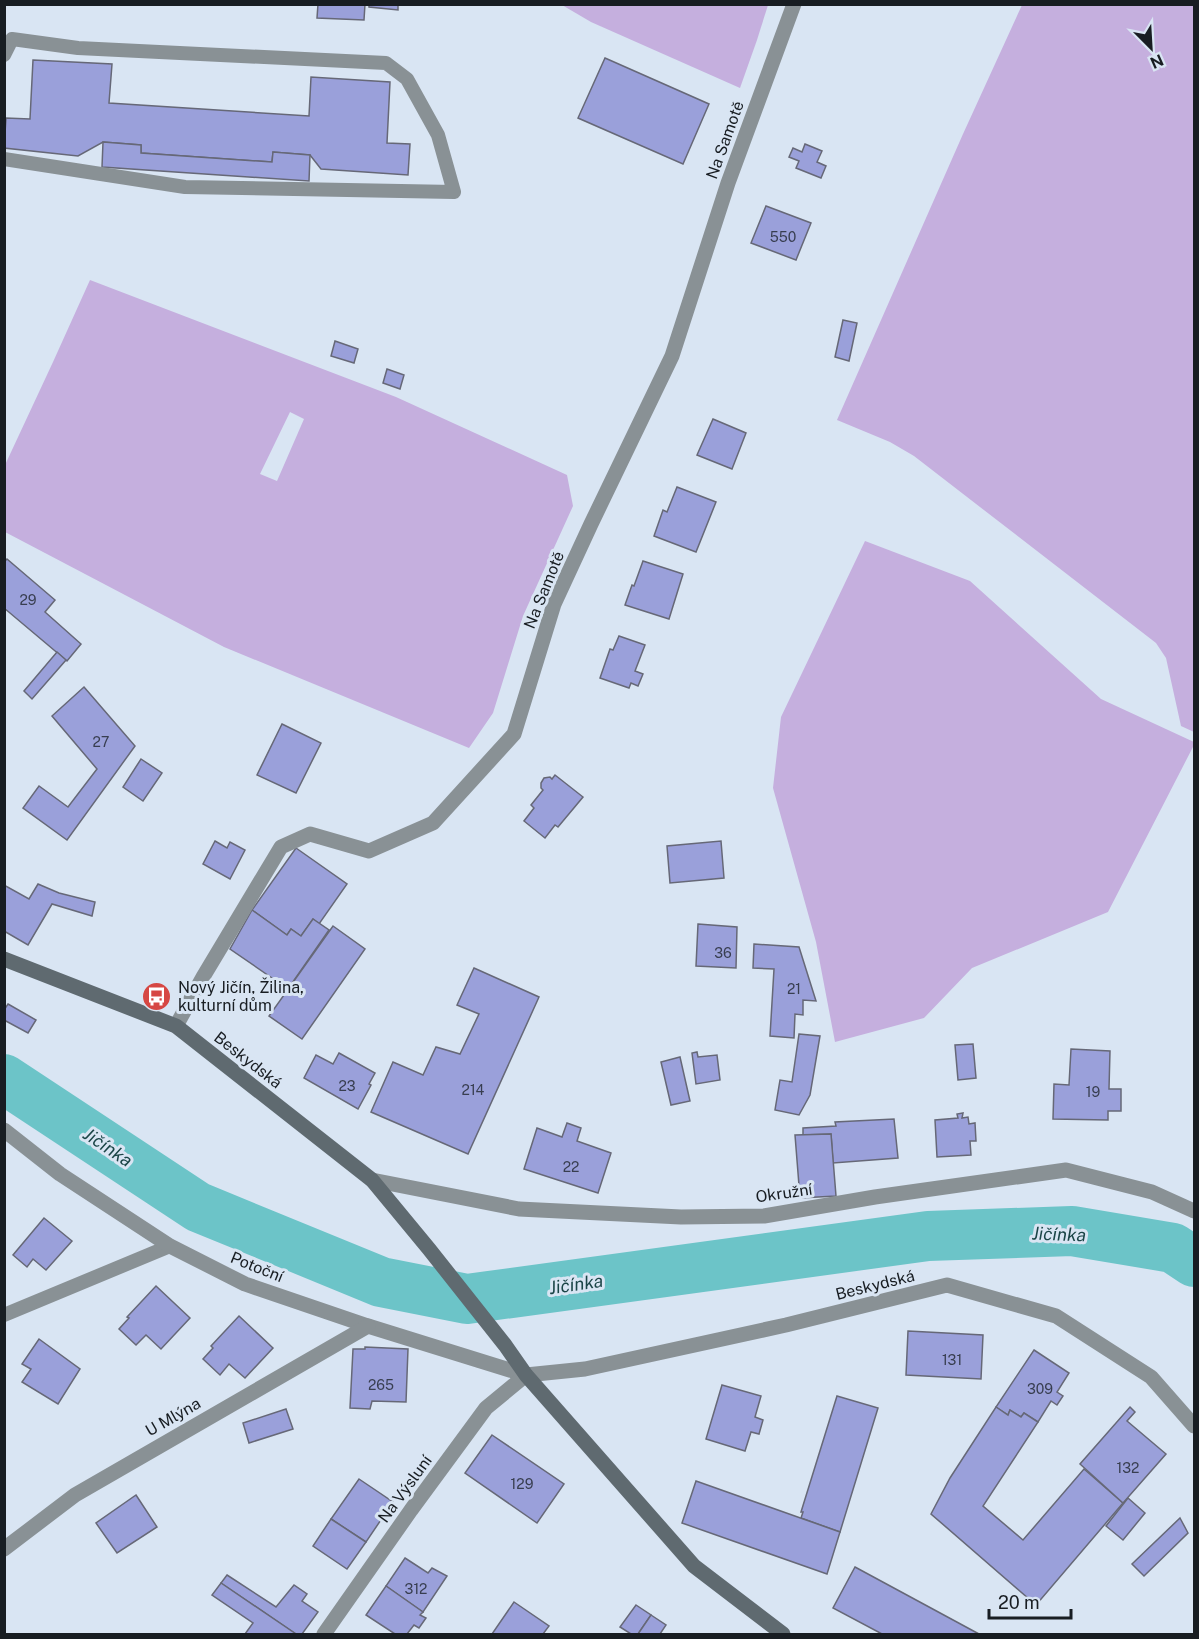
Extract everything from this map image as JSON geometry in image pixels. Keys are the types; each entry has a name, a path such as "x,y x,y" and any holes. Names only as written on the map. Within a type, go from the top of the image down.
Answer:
{"street":[{"name":"Na Samotě","path":"176,1026 281,847 310,834 369,851 433,823 514,734 554,604 672,356 728,183 794,4"},
{"name":"Beskydská","path":"4,959 176,1026 372,1180 505,1345 526,1375 596,1366 786,1325 947,1285 1056,1316 1151,1377 1194,1426"},
{"name":"Potoční","path":"4,1130 60,1174 170,1246 245,1284 368,1326 526,1375"},
{"name":"Okružní","path":"372,1180 519,1209 681,1217 764,1216 875,1197 1066,1170 1152,1192 1194,1211"},
{"name":"U Mlýna","path":"4,1550 75,1495 368,1326"},
{"name":"Na Výsluní","path":"324,1635 486,1408 526,1375"},
{"path":"526,1375 694,1566 783,1635"}],"lane":[{"path":"4,55 12,39 78,48 386,63 407,79 438,135 454,192 185,187 4,159"},
{"path":"4,1315 170,1246"}],"shaded area":[{"path":"562,5 768,5 740,88 591,22"},
{"path":"1022,5 1194,5 1194,732 1181,726 1166,658 1156,643 914,456 890,442 837,420"},
{"path":"90,280 396,397 567,475 573,506 523,616 493,713 469,748 224,647 5,532 5,465","holes":["290,412 304,419 277,481 260,474"]},
{"path":"865,541 970,581 1101,699 1194,742 1194,745 1108,912 972,968 924,1018 835,1042 816,942 773,788 781,717"}],"building":[{"path":"318,4 365,4 364,20 317,18"},
{"path":"369,4 398,4 398,10 369,7"},
{"path":"605,58 709,104 683,164 578,118"},
{"path":"33,60 112,64 109,103 309,116 311,77 390,82 387,143 410,144 408,175 321,169 310,155 273,152 272,162 141,153 141,145 103,142 78,156 4,148 6,118 30,119"},
{"path":"103,142 141,145 141,153 272,162 273,152 310,155 309,181 102,167"},
{"path":"805,144 822,151 817,162 826,166 821,178 796,168 799,161 789,157 793,148 802,152"},
{"path":"766,206 811,223 796,260 751,243"},
{"path":"843,320 857,323 849,361 835,357"},
{"path":"335,341 358,349 354,363 331,356"},
{"path":"387,369 404,375 400,389 383,383"},
{"path":"713,419 746,433 732,469 697,455"},
{"path":"677,487 716,502 696,552 654,536 663,510 667,512"},
{"path":"7,559 55,600 45,612 81,644 67,661 4,608 4,562"},
{"path":"643,561 683,574 669,619 625,605"},
{"path":"619,636 645,645 635,671 643,674 638,686 631,683 629,688 600,678 610,649 613,650"},
{"path":"57,652 66,660 32,699 24,691"},
{"path":"84,687 135,746 67,840 23,808 39,786 68,807 97,769 52,716"},
{"path":"282,724 321,743 296,793 257,775"},
{"path":"141,759 162,773 143,801 123,787"},
{"path":"555,775 583,797 558,827 555,825 545,838 524,821 534,808 531,805 543,790 541,783 544,778 552,779"},
{"path":"215,841 227,848 230,842 245,850 230,879 203,864"},
{"path":"721,841 724,878 670,883 667,846"},
{"path":"296,848 347,884 319,924 313,919 301,936 291,929 287,935 252,910"},
{"path":"38,884 59,893 95,902 92,916 52,904 28,945 4,931 4,885 29,899"},
{"path":"252,910 287,935 291,929 301,936 313,919 329,930 288,989 230,949"},
{"path":"698,924 737,927 736,968 696,966"},
{"path":"333,926 365,949 302,1039 269,1016"},
{"path":"754,944 799,947 816,1001 803,1000 803,1015 795,1014 794,1038 770,1036 774,969 753,968"},
{"path":"474,968 539,997 468,1154 371,1112 393,1062 423,1075 436,1047 460,1054 479,1014 457,1005"},
{"path":"8,1004 36,1020 28,1033 4,1020 4,1010"},
{"path":"799,1034 820,1036 810,1095 799,1115 775,1110 780,1080 792,1082"},
{"path":"973,1044 976,1078 958,1080 955,1045"},
{"path":"1071,1049 1110,1051 1109,1089 1121,1089 1121,1111 1108,1111 1108,1120 1053,1119 1054,1084 1069,1085"},
{"path":"697,1052 698,1057 717,1055 720,1080 696,1084 692,1053"},
{"path":"339,1053 375,1073 358,1109 304,1078 316,1055 333,1064"},
{"path":"680,1057 690,1101 671,1105 661,1062"},
{"path":"963,1113 962,1118 968,1117 969,1124 975,1123 976,1141 970,1141 971,1155 937,1157 935,1120 958,1118 957,1114"},
{"path":"894,1119 898,1158 833,1163 831,1134 803,1135 803,1128 836,1126 835,1122"},
{"path":"567,1123 581,1128 577,1141 611,1153 598,1193 524,1169 537,1128 562,1137"},
{"path":"831,1134 836,1196 800,1198 795,1135"},
{"path":"44,1218 72,1241 46,1270 33,1259 27,1267 13,1255"},
{"path":"156,1286 190,1318 161,1349 146,1335 136,1345 119,1329"},
{"path":"239,1316 273,1348 245,1378 229,1364 220,1375 203,1359 213,1348 211,1346"},
{"path":"908,1331 983,1335 981,1379 906,1375"},
{"path":"39,1339 80,1369 58,1404 22,1382 31,1369 22,1364"},
{"path":"365,1347 408,1349 406,1402 372,1401 370,1409 350,1408 353,1349 365,1349"},
{"path":"1034,1350 1069,1373 1057,1392 1063,1396 1057,1405 1051,1401 1038,1422 1024,1413 1021,1417 1010,1410 1008,1415 996,1407"},
{"path":"722,1385 761,1396 755,1417 763,1420 759,1434 751,1432 745,1451 706,1439"},
{"path":"837,1396 878,1408 840,1532 801,1518"},
{"path":"996,1407 1008,1415 1010,1410 1021,1417 1024,1413 1038,1422 983,1506 1023,1540 1084,1469 1123,1503 1036,1605 931,1514 950,1478"},
{"path":"1130,1407 1135,1412 1127,1421 1166,1454 1123,1503 1080,1464"},
{"path":"286,1409 293,1429 249,1443 243,1423"},
{"path":"492,1435 564,1484 537,1523 465,1473"},
{"path":"359,1479 393,1502 366,1542 331,1519"},
{"path":"696,1481 840,1532 827,1574 682,1523"},
{"path":"136,1495 157,1527 117,1553 96,1523"},
{"path":"1128,1498 1145,1513 1123,1540 1106,1526"},
{"path":"1180,1518 1188,1533 1144,1576 1132,1564"},
{"path":"331,1519 366,1542 347,1569 313,1546"},
{"path":"405,1558 428,1573 432,1568 447,1576 423,1612 386,1586"},
{"path":"855,1567 979,1634 882,1634 833,1608"},
{"path":"227,1575 276,1607 294,1585 307,1594 302,1601 318,1612 302,1634 296,1634 221,1583"},
{"path":"221,1583 296,1634 245,1634 253,1623 212,1595"},
{"path":"386,1586 423,1612 420,1615 426,1618 419,1628 414,1625 407,1634 395,1634 366,1615"},
{"path":"514,1602 549,1626 543,1634 492,1634"},
{"path":"636,1605 651,1615 638,1634 631,1634 620,1627"},
{"path":"651,1615 666,1625 660,1634 638,1634"}],"waterway":[{"name":"Jičínka","path":"4,1079 198,1207 381,1282 467,1299 928,1236 1072,1231 1173,1248 1194,1262"}],"place":[{"name":"Nový Jičín, Žilina, kulturní dům","path":"157,996"}]}
